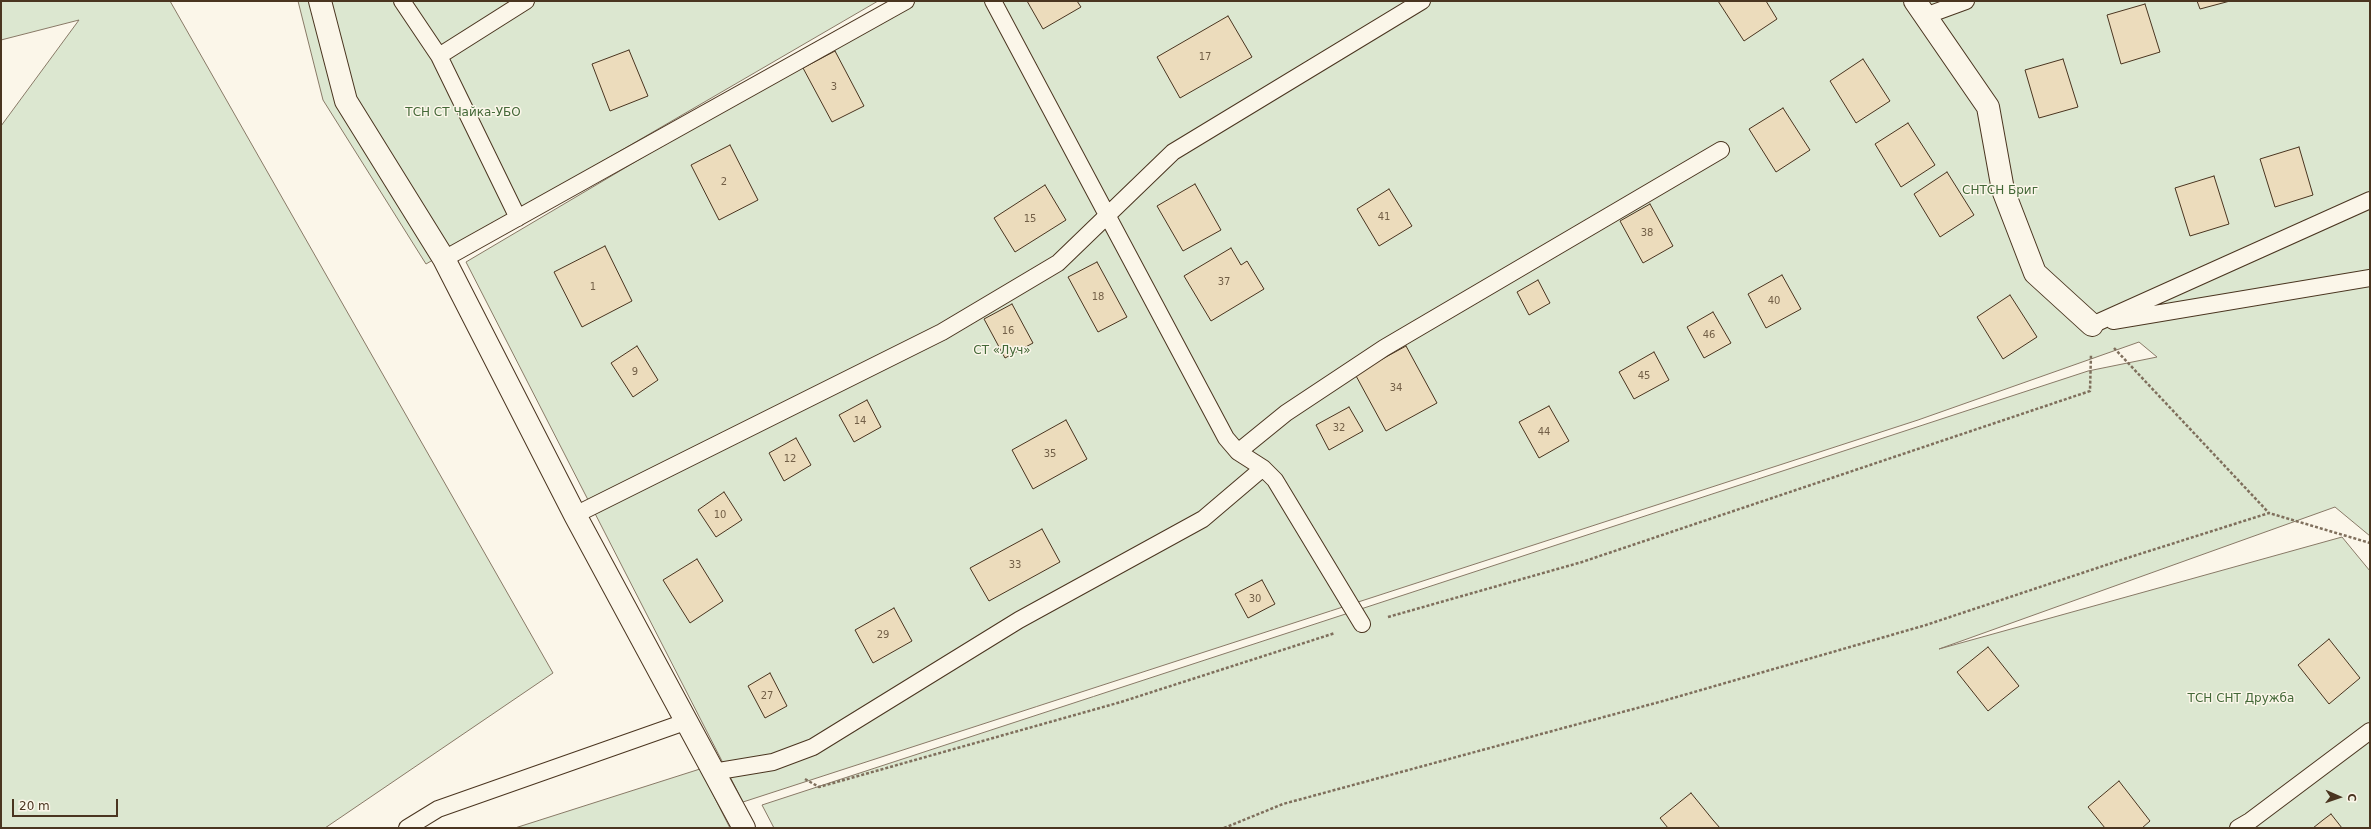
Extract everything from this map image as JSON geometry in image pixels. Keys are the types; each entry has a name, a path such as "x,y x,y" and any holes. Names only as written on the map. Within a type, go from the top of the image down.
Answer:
{"street":[{"path":"320,1 346,101 444,260 575,515 685,722 744,828"},
{"path":"1920,8 1988,107 2004,190 2035,273 2092,325"}],"lane":[{"path":"402,1 440,56 518,218"},
{"path":"440,56 526,1"},
{"path":"444,260 906,1"},
{"path":"993,1 1226,438 1238,452 1263,468 1275,480 1362,624"},
{"path":"575,515 942,332 1058,263 1173,152 1422,1"},
{"path":"1920,8 1966,1"},
{"path":"1238,452 1286,413 1384,348 1721,150"},
{"path":"2092,325 2370,200"},
{"path":"2092,325 2370,278"},
{"path":"713,772 773,762 813,747 1019,620 1203,519 1263,468"},
{"path":"407,828 438,809 685,722"},
{"path":"2238,828 2250,822 2370,731"}],"path":[{"path":"2092,325 2269,513 2370,543"},
{"path":"773,762 818,787 1121,702 1362,624 1582,562 2090,391 2092,325"},
{"path":"1224,828 1283,804 1663,701 1926,625 2124,558 2269,513"}],"green space":[{"path":"1,1 170,1 553,673 325,828 1,828 1,126 79,20 1,40"},
{"name":"ТСН СТ Чайка-УБО","path":"298,1 878,1 426,264 323,100"},
{"path":"907,1 2370,1 2370,536 2335,507 1939,649 2342,537 2370,571 2370,828 774,828 762,805 2088,371 2157,357 2139,342 1918,420 743,802 466,262"},
{"path":"700,769 730,828 515,828"}],"building":[{"path":"1027,1 1077,1 1081,7 1043,29"},
{"path":"1718,1 1766,1 1777,19 1744,41"},
{"path":"2197,1 2230,1 2200,9"},
{"path":"2145,4 2160,52 2121,64 2107,15"},
{"path":"1228,16 1252,57 1180,98 1157,57"},
{"path":"629,50 648,96 610,111 592,64"},
{"path":"835,51 864,106 832,122 803,68"},
{"path":"1863,59 1890,101 1856,123 1830,81"},
{"path":"2063,59 2078,107 2039,118 2025,70"},
{"path":"1783,108 1810,150 1776,172 1749,129"},
{"path":"1908,123 1935,165 1901,187 1875,144"},
{"path":"730,145 758,200 719,220 691,165"},
{"path":"2299,147 2313,195 2275,207 2260,159"},
{"path":"1947,172 1974,215 1940,237 1914,194"},
{"path":"2214,176 2229,224 2190,236 2175,188"},
{"path":"1195,184 1221,230 1183,251 1157,206"},
{"path":"1045,185 1066,220 1015,252 994,218"},
{"path":"1389,189 1412,226 1379,246 1357,209"},
{"path":"1650,204 1673,246 1643,263 1620,221"},
{"path":"605,246 632,301 582,327 554,272"},
{"path":"1231,248 1241,265 1247,261 1264,289 1211,321 1184,276"},
{"path":"1097,262 1127,317 1098,332 1068,277"},
{"path":"1782,275 1801,309 1766,328 1748,294"},
{"path":"1538,280 1550,303 1529,315 1517,292"},
{"path":"2010,295 2037,337 2003,359 1977,317"},
{"path":"1012,304 1033,343 1005,358 984,319"},
{"path":"1713,312 1731,343 1704,358 1687,327"},
{"path":"637,346 658,380 633,397 611,363"},
{"path":"1406,346 1437,403 1386,431 1355,374"},
{"path":"1654,352 1669,380 1634,399 1619,372"},
{"path":"867,400 881,427 854,442 839,415"},
{"path":"1549,406 1569,441 1539,458 1519,422"},
{"path":"1349,407 1363,431 1329,450 1316,425"},
{"path":"1066,420 1087,459 1033,489 1012,450"},
{"path":"796,438 811,465 784,481 769,453"},
{"path":"724,492 742,520 716,537 698,510"},
{"path":"1042,529 1060,562 989,601 970,568"},
{"path":"697,559 723,601 690,623 663,580"},
{"path":"1262,580 1275,604 1248,618 1235,594"},
{"path":"894,608 912,641 873,663 855,630"},
{"path":"2329,639 2360,678 2329,704 2298,665"},
{"path":"1988,647 2019,686 1988,711 1957,672"},
{"path":"770,673 787,706 765,718 748,686"},
{"path":"2119,781 2150,821 2142,828 2105,828 2088,807"},
{"path":"1691,793 1720,828 1668,828 1660,818"},
{"path":"2331,814 2342,828 2313,828 2323,820"}],"park label":[{"name":"СНТСН Бриг","path":"2000,191"},
{"name":"СТ «Луч»","path":"1002,351"},
{"name":"ТСН СНТ Дружба","path":"2241,699"}]}
